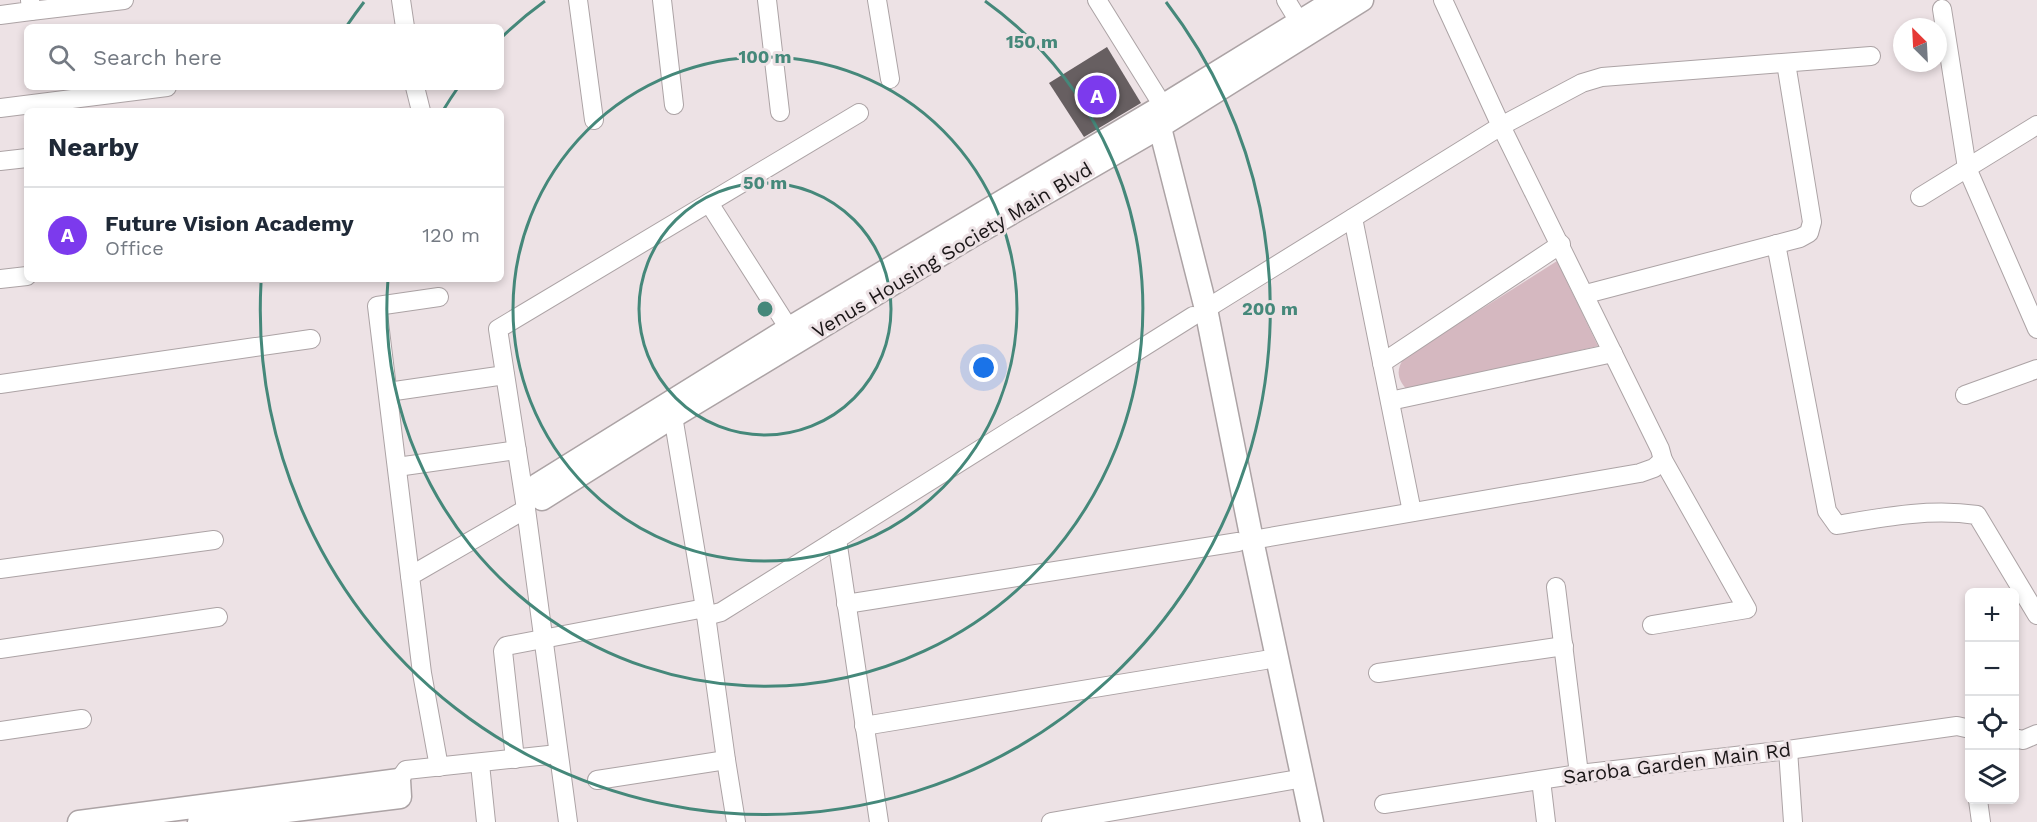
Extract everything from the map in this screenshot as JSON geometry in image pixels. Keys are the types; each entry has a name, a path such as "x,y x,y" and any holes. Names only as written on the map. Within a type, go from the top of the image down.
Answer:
{"street":[{"path":"401,0 405,24"},
{"path":"578,0 594,120"},
{"path":"662,0 674,105"},
{"path":"767,0 780,112"},
{"path":"877,0 890,79"},
{"path":"1097,0 1154,119 1200,313 1245,541 1297,779 1312,822"},
{"path":"1286,0 1303,28"},
{"name":"Venus Housing Society Main Blvd","path":"1303,28 1335,0"},
{"name":"Venus Housing Society Main Blvd","path":"535,498 672,409 793,335 970,237 1154,119 1303,28 1362,0"},
{"path":"1443,0 1502,126 1586,294 1660,449 1663,460 1747,609 1652,625"},
{"path":"0,15 31,5 113,1"},
{"path":"1942,9 1966,168 2037,329"},
{"path":"515,759 503,651 506,646 542,638 705,612 720,612 1502,126 1582,83 1602,78 1871,56"},
{"path":"1586,294 1776,244 1809,233 1812,222 1786,63"},
{"path":"0,108 143,90"},
{"path":"417,90 420,108"},
{"path":"568,822 542,638 535,498 517,450 498,329 859,113"},
{"path":"1920,197 2037,125"},
{"path":"0,161 24,158"},
{"path":"710,203 793,335"},
{"path":"1353,218 1412,512"},
{"path":"1382,363 1561,244"},
{"path":"1776,244 1827,511 1837,525 1901,514 1953,511 1977,515 2037,615"},
{"path":"0,279 24,276"},
{"path":"439,297 377,306 422,673 439,767"},
{"path":"0,384 310,339"},
{"path":"1390,401 1613,353"},
{"path":"1965,395 2037,369"},
{"path":"388,392 505,375"},
{"path":"672,409 736,822"},
{"path":"397,467 517,450"},
{"path":"846,604 1245,541 1640,473 1654,468 1663,460"},
{"path":"410,576 535,498"},
{"path":"837,539 879,822"},
{"path":"0,569 214,540"},
{"path":"1556,587 1579,774"},
{"path":"0,649 218,617"},
{"path":"1378,673 1564,646"},
{"path":"864,726 1271,659"},
{"path":"0,731 82,719"},
{"name":"Saroba Garden Main Rd","path":"1384,804 1579,774 1788,750 1957,726 1965,728"},
{"path":"2019,739 2023,740 2037,734"},
{"path":"1788,750 1793,822"},
{"path":"200,822 400,797 399,780 406,770 558,754"},
{"path":"597,780 726,760"},
{"path":"480,764 486,822"},
{"path":"1051,822 1129,816 1297,779"},
{"path":"1297,779 1298,822"},
{"path":"89,821 399,780"},
{"path":"1541,780 1546,822"},
{"path":"1979,804 1981,822"}],"shaded area":[{"path":"1557,261 1598,346 1408,391 1399,375 1399,367 1404,358"}],"building":[{"path":"1107,47 1141,103 1084,137 1049,83"}],"place":[{"name":"Future Vision Academy","path":"1097,95"}]}
